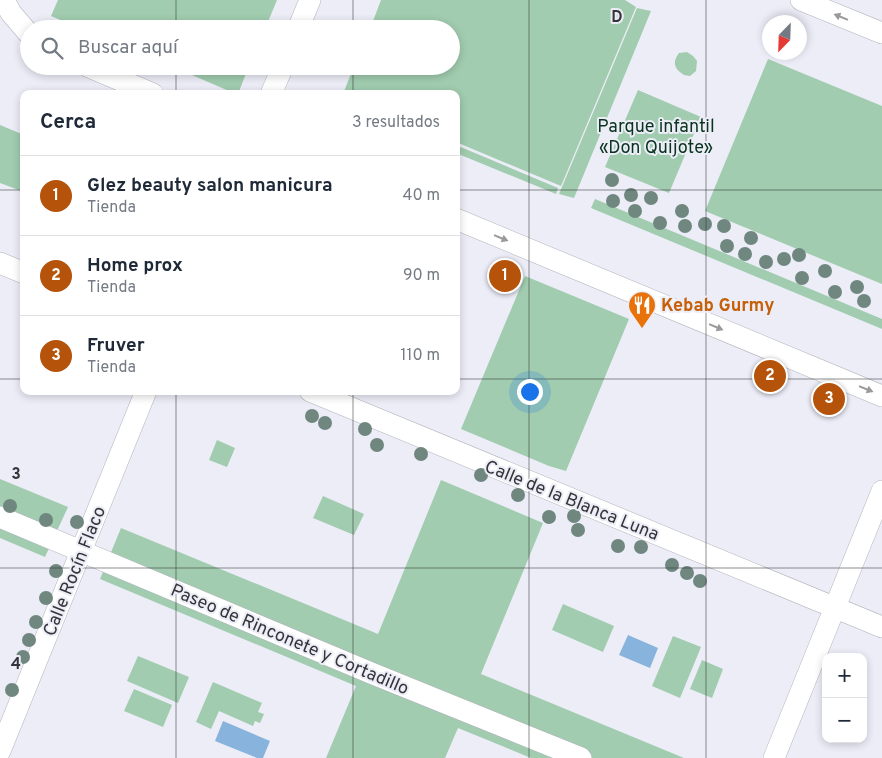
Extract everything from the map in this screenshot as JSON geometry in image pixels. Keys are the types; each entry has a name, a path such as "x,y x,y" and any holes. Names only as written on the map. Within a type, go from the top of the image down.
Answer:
{"street":[{"path":"4,0 11,13 20,24"},
{"path":"302,20 310,0"},
{"path":"801,0 882,33"},
{"path":"108,75 144,90"},
{"path":"273,90 278,75"},
{"path":"460,221 882,396"},
{"path":"0,263 20,271"},
{"name":"Calle Rocín Flaco","path":"0,751 144,395"},
{"name":"Calle de la Blanca Luna","path":"320,395 882,627"},
{"path":"774,758 882,491"},
{"name":"Paseo de Rinconete y Cortadillo","path":"0,517 372,673 581,758"}],"green space":[{"path":"58,0 277,0 269,20 61,20 51,16"},
{"path":"381,0 625,0 636,7 561,186 460,144 460,90 345,90 350,75 460,75 460,20 373,20"},
{"path":"637,8 651,11 574,198 559,194"},
{"path":"687,52 697,61 696,71 690,76 681,73 675,65 675,59 679,53"},
{"path":"768,60 882,106 882,284 705,211"},
{"path":"192,75 245,75 240,90 227,90"},
{"name":"Parque infantil «Don Quijote»","path":"638,90 701,117 669,193 605,167"},
{"path":"0,125 20,133 20,190 0,183"},
{"path":"460,147 558,188 556,194 460,155"},
{"path":"595,199 882,319 882,329 591,208"},
{"path":"525,276 629,319 566,471 549,466 461,429"},
{"path":"217,440 235,448 227,467 209,460"},
{"path":"0,479 68,507 45,557 0,538"},
{"path":"441,480 543,523 481,674 684,758 531,758 458,728 445,758 326,758 356,686 100,579 121,528 378,634"},
{"path":"323,496 364,514 354,535 313,518"},
{"path":"563,604 614,626 603,652 552,630"},
{"path":"673,636 701,647 680,698 652,686"},
{"path":"138,656 189,677 178,703 127,681"},
{"path":"702,660 723,669 712,698 690,689"},
{"path":"213,682 262,703 258,712 264,714 260,723 255,721 253,726 219,711 211,729 196,722"},
{"path":"134,689 172,705 163,727 124,711"}],"water":[{"path":"628,635 658,648 650,668 619,655"},
{"path":"223,721 270,741 263,758 257,758 215,741"}],"place":[{"name":"Glez beauty salon manicura","path":"505,276"},
{"name":"Kebab Gurmy","path":"642,329"},
{"name":"Home prox","path":"770,376"},
{"name":"Fruver","path":"829,399"}]}
